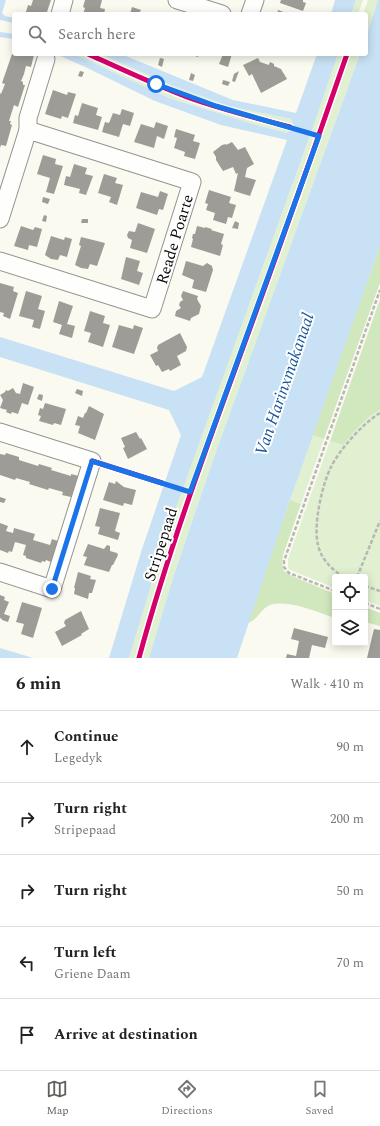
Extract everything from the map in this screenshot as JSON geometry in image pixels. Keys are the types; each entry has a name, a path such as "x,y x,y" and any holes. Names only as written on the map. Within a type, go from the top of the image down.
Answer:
{"street":[{"path":"61,12 64,0"},
{"path":"177,0 216,12"},
{"path":"251,12 255,0"},
{"path":"0,219 4,193 28,130 28,118 46,59"},
{"name":"Reade Poarte","path":"0,261 152,309 192,182 28,130"},
{"path":"0,432 92,461 52,589 0,572"}],"path":[{"path":"283,125 319,136"},
{"path":"332,590 289,573 284,567 284,561 380,290"},
{"path":"339,574 325,561 318,544 317,519 323,490 331,467 338,456 362,426 380,413"},
{"path":"154,481 190,492"},
{"path":"358,574 380,521"},
{"path":"368,587 380,591"},
{"path":"368,604 380,609"}],"green space":[{"path":"356,0 363,0 359,12 352,12"},
{"path":"368,0 378,0 368,31 368,12 364,12"},
{"path":"78,56 85,56 155,87 207,107 291,130 287,133 169,98"},
{"path":"98,56 106,56 171,85 229,106 291,119 293,125 195,97"},
{"path":"337,56 343,56 319,129 314,132 312,130"},
{"path":"349,56 359,56 212,463 173,578 149,658 142,658 185,517 293,219"},
{"path":"310,136 314,139 314,141 292,206 190,486 186,488 183,487"},
{"path":"380,246 380,283 324,439 312,435"},
{"path":"380,299 380,410 365,421 343,445 330,441"},
{"path":"380,410 380,606 368,601 368,574 332,574 332,587 288,568 288,559 330,441 343,445 365,422"},
{"path":"312,435 324,439 301,504 290,500"},
{"path":"181,492 185,493 186,497 136,658 129,658 169,527"},
{"path":"290,500 301,504 283,555 282,563 284,571 292,576 332,593 332,617 294,605 277,604 270,605 255,619 248,623"},
{"path":"368,608 380,613 380,626 368,623"}],"water":[{"path":"0,0 6,0 2,13 5,16 12,18 12,23 0,20"},
{"path":"335,0 356,0 352,12 332,12"},
{"name":"Van Harinxmakanaal","path":"378,0 380,0 380,246 290,500 237,658 149,658 173,578 212,463 359,56 368,56 368,31"},
{"path":"0,32 12,34 12,39 0,37"},
{"path":"60,56 78,56 169,98 287,133 291,130 293,125 291,119 229,106 171,85 106,56 126,56 233,100 296,113 316,56 337,56 169,527 129,658 109,658 142,549 181,435 169,410 0,357 0,337 174,391 202,377 287,140 221,125 155,101"},
{"path":"0,648 33,658 0,658"}],"building":[{"path":"33,0 51,0 47,12 26,12 28,5 31,6"},
{"path":"85,0 102,0 100,8 105,9 104,12 84,12 85,8 83,7"},
{"path":"281,0 303,0 303,2 306,3 303,11 280,3"},
{"path":"132,7 141,10 140,12 131,12"},
{"path":"12,54 12,56 34,56 31,67 26,66 21,81 23,82 23,85 25,85 18,107 14,105 9,121 11,121 10,124 12,125 6,146 1,145 0,148 0,93 1,94 5,84 2,83"},
{"path":"222,56 231,56 228,67 219,64"},
{"path":"160,58 164,59 162,67 158,65"},
{"path":"258,58 260,62 269,65 270,62 274,64 274,66 281,69 287,79 261,93 252,74 249,76 243,65"},
{"path":"80,71 84,72 82,77 78,76"},
{"path":"239,71 235,82 232,81 234,74"},
{"path":"191,73 195,75 193,81 189,80"},
{"path":"223,80 230,82 228,86 222,84"},
{"path":"53,90 67,95 68,92 76,94 68,118 62,116 61,119 45,114"},
{"path":"82,103 98,108 96,115 102,117 98,130 73,123 75,115 78,116"},
{"path":"122,109 134,113 130,126 123,124 119,137 102,132 105,122 109,123 113,113 120,115"},
{"path":"156,122 168,126 164,139 157,136 154,148 134,142 141,124 154,128"},
{"path":"176,129 195,135 193,141 200,143 195,159 184,156 185,152 174,148 177,138 174,137"},
{"path":"232,142 238,150 245,147 254,164 247,168 245,177 256,180 250,196 234,191 238,173 236,174 233,167 223,171 213,152 222,145"},
{"path":"43,155 56,159 55,164 63,166 54,194 46,192 50,178 37,174"},
{"path":"74,164 87,168 85,174 93,176 86,195 79,193 80,189 64,185 66,176 70,177"},
{"path":"104,174 117,178 115,183 123,185 117,205 109,202 111,197 98,193"},
{"path":"209,190 231,197 229,203 236,205 232,218 228,217 226,224 213,220 215,213 206,210 208,204 205,203"},
{"path":"160,191 168,194 163,210 159,209 157,215 136,208 141,192 158,197"},
{"path":"43,197 50,199 48,204 42,202"},
{"path":"44,215 47,216 46,222 42,221"},
{"path":"82,219 88,219 88,223 81,223"},
{"path":"235,221 239,223 238,229 232,228"},
{"path":"138,223 155,229 147,253 130,248 132,240 128,238 127,235 129,231 135,232"},
{"path":"21,226 33,230 35,227 42,229 37,247 29,245 28,250 14,246"},
{"path":"197,226 212,229 211,230 224,234 220,256 191,247 193,234 195,234"},
{"path":"51,236 64,240 65,237 72,239 67,257 60,255 58,260 51,259 45,255"},
{"path":"81,237 105,243 97,266 90,264 88,269 75,265 81,246 79,245"},
{"path":"126,257 140,261 137,271 143,273 139,285 121,279"},
{"path":"186,261 203,266 207,263 212,266 213,270 206,292 192,288 194,280 182,275"},
{"path":"0,283 14,287 13,291 18,293 10,319 3,316 4,313 0,312"},
{"path":"26,291 42,296 38,309 45,311 40,329 32,327 34,320 19,316"},
{"path":"183,291 198,296 197,299 201,306 199,314 191,318 190,321 175,316 176,311 181,308 179,305 183,300 181,296"},
{"path":"59,301 73,306 67,324 75,326 72,338 59,334 62,325 53,322"},
{"path":"90,311 105,316 103,323 110,325 103,347 88,342 91,333 84,331"},
{"path":"119,325 133,329 134,325 143,328 134,354 112,347"},
{"path":"180,333 187,347 186,351 177,356 181,365 170,371 169,369 162,372 158,365 156,366 150,355 158,351 158,345"},
{"path":"23,383 34,387 28,405 22,403 18,414 12,412 11,414 6,412 7,410 0,408 3,400 0,395 6,390 8,391 13,388 16,393 20,394"},
{"path":"77,389 83,391 82,396 75,393"},
{"path":"39,394 43,395 42,401 37,399"},
{"path":"45,403 66,409 61,425 54,423 53,425 39,421 41,416 38,415 40,408 43,409"},
{"path":"89,406 104,414 95,440 78,433 80,426 75,425 78,416 83,418"},
{"path":"136,432 147,449 128,459 123,448 125,447 121,438"},
{"path":"6,453 19,457 19,460 38,466 39,464 52,468 51,470 71,476 71,474 79,476 71,497 62,495 63,492 49,488 48,490 29,484 30,482 16,478 15,480 0,475 0,454 5,455"},
{"path":"116,481 124,487 136,490 132,505 124,503 123,506 103,500 109,482 115,484"},
{"path":"0,497 6,499 4,503 0,502"},
{"path":"100,508 120,513 115,531 120,533 118,540 98,534 100,527 95,526"},
{"path":"0,523 8,526 6,531 13,533 14,528 35,534 33,540 50,545 52,539 58,541 51,562 46,560 45,562 42,561 41,563 26,558 26,556 23,555 26,545 15,542 12,552 9,551 8,553 0,550"},
{"path":"88,544 104,549 107,545 110,546 110,551 117,553 118,555 109,572 84,565 87,557 83,556"},
{"path":"78,572 91,576 90,579 96,580 92,593 89,593 88,599 74,594"},
{"path":"0,595 5,597 4,600 9,602 4,614 10,616 8,622 0,618"},
{"path":"22,602 42,608 33,638 21,634 24,624 16,622"},
{"path":"81,611 89,629 81,634 82,635 62,646 55,632 66,626 64,623 65,620"},
{"path":"294,628 328,637 325,648 312,645 309,658 286,658 287,654 296,656 299,641 291,639"},
{"path":"374,629 380,630 380,658 367,658"}],"cycle path":[{"path":"92,56 149,82 187,97 251,117 290,127"},
{"name":"Stripepaad","path":"139,658 162,578 216,420 284,234 346,56"},
{"path":"92,461 162,483"}],"route":[{"path":"52,589 92,461 190,492 285,234 319,136 216,106 156,84"}]}
